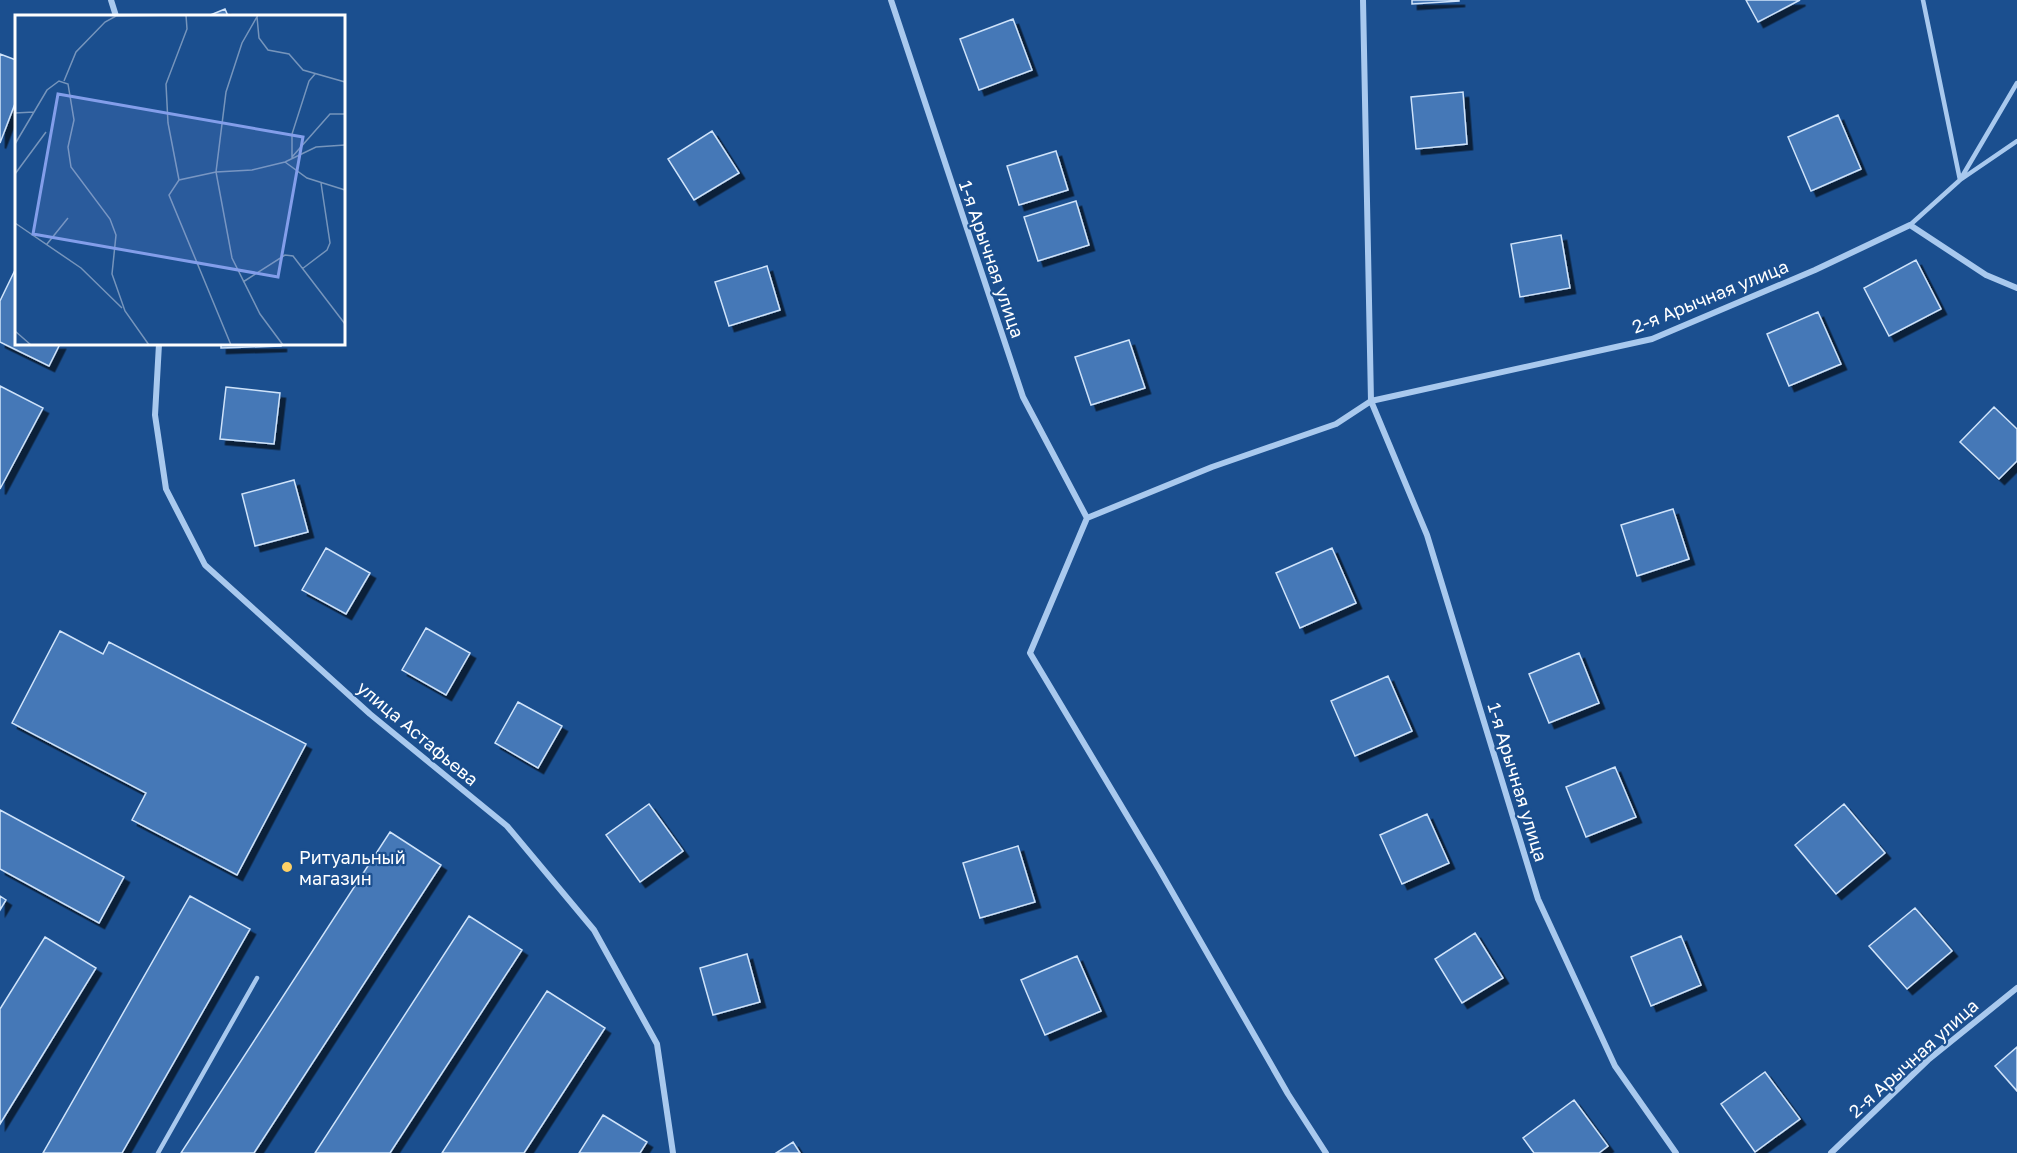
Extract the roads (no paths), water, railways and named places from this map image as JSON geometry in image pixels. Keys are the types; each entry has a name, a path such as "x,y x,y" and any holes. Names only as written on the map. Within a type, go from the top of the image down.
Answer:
{"street":[{"path":"111,0 116,15"},
{"name":"1-я Арычная улица","path":"891,0 1023,397 1087,518"},
{"name":"1-я Арычная улица","path":"1363,0 1371,401 1427,535 1538,899 1615,1066 1676,1153"},
{"path":"1910,225 1986,275 2017,288"},
{"name":"2-я Арычная улица","path":"1371,401 1652,339 1815,270 1910,225"},
{"name":"улица Астафьева","path":"159,345 155,415 166,489 205,565 370,714 507,826 594,930 657,1044 673,1153"},
{"path":"1326,1153 1288,1094 1159,869 1030,653 1087,518 1212,467 1336,424 1371,401"},
{"name":"2-я Арычная улица","path":"1831,1153 1928,1060 2017,988"}],"lane":[{"path":"1923,0 1960,180"},
{"path":"1960,180 2017,83"},
{"path":"1910,225 1960,180 2017,141"},
{"path":"158,1153 257,978"}],"place":[{"name":"Ритуальный магазин","path":"287,867"}]}
